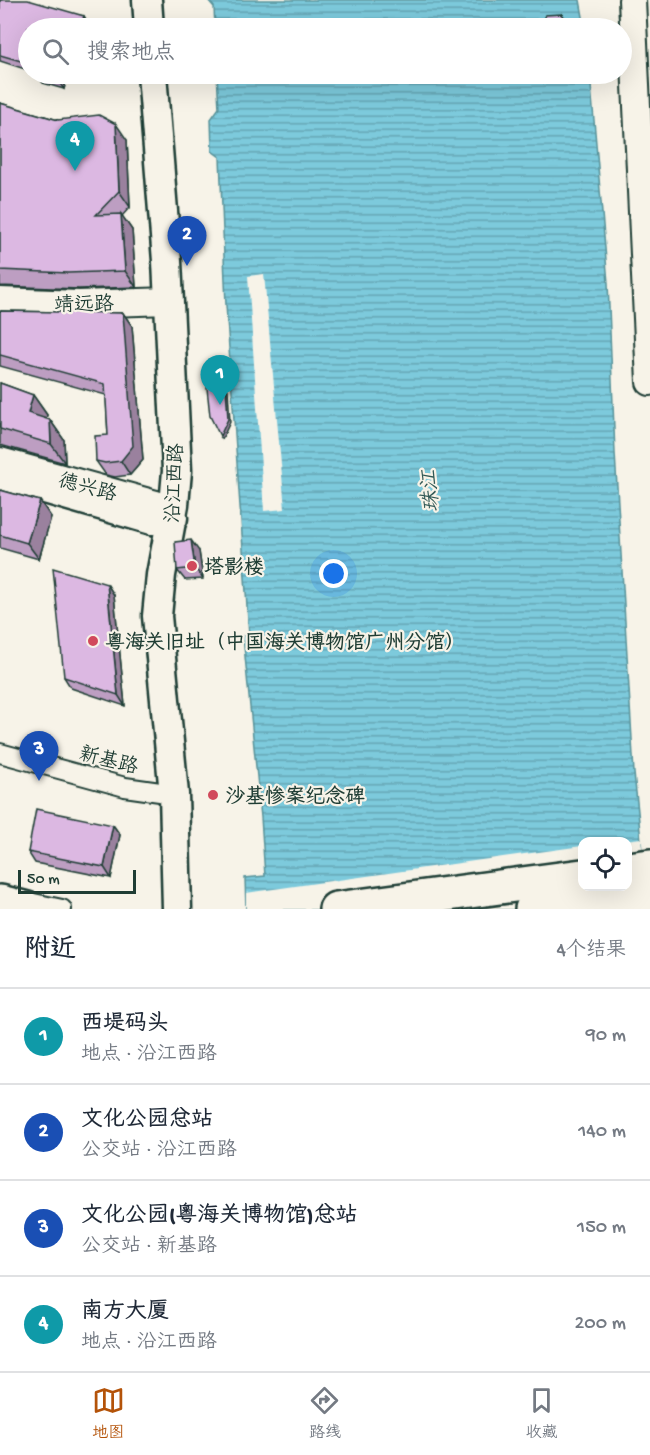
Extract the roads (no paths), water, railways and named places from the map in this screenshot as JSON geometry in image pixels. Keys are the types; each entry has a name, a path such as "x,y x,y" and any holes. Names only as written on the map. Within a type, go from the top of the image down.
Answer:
{"highway":[{"path":"632,869 650,866"},
{"path":"336,909 578,877"},
{"path":"532,909 650,894"},
{"path":"0,902 27,909"},
{"path":"0,907 10,909"}],"main road":[{"path":"147,0 148,18"},
{"path":"632,0 650,382"},
{"path":"648,0 650,33"},
{"name":"沿江西路","path":"154,84 169,301 177,471 157,616 174,794 171,904"},
{"name":"靖远路","path":"0,301 79,303 169,301"},
{"name":"德兴路","path":"0,461 156,504 172,518"},
{"path":"0,476 153,520 172,518"}],"street":[{"name":"新基路","path":"0,753 114,785 174,794"},
{"path":"0,895 62,909"}],"water":[{"path":"208,0 580,0 583,18 215,18 214,7"},
{"name":"珠江","path":"218,84 591,84 608,283 615,453 634,773 648,909 246,909 245,878 265,876 243,636 249,635 226,305 220,157 212,151 211,119 219,108"}],"place":[{"name":"南方大厦","path":"75,171"},
{"name":"文化公园总站","path":"187,266"},
{"name":"西堤码头","path":"220,405"},
{"name":"塔影楼","path":"192,566"},
{"name":"粤海关旧址（中国海关博物馆广州分馆）","path":"93,641"},
{"name":"文化公园(粤海关博物馆)总站","path":"39,781"},
{"name":"沙基惨案纪念碑","path":"213,795"}]}
